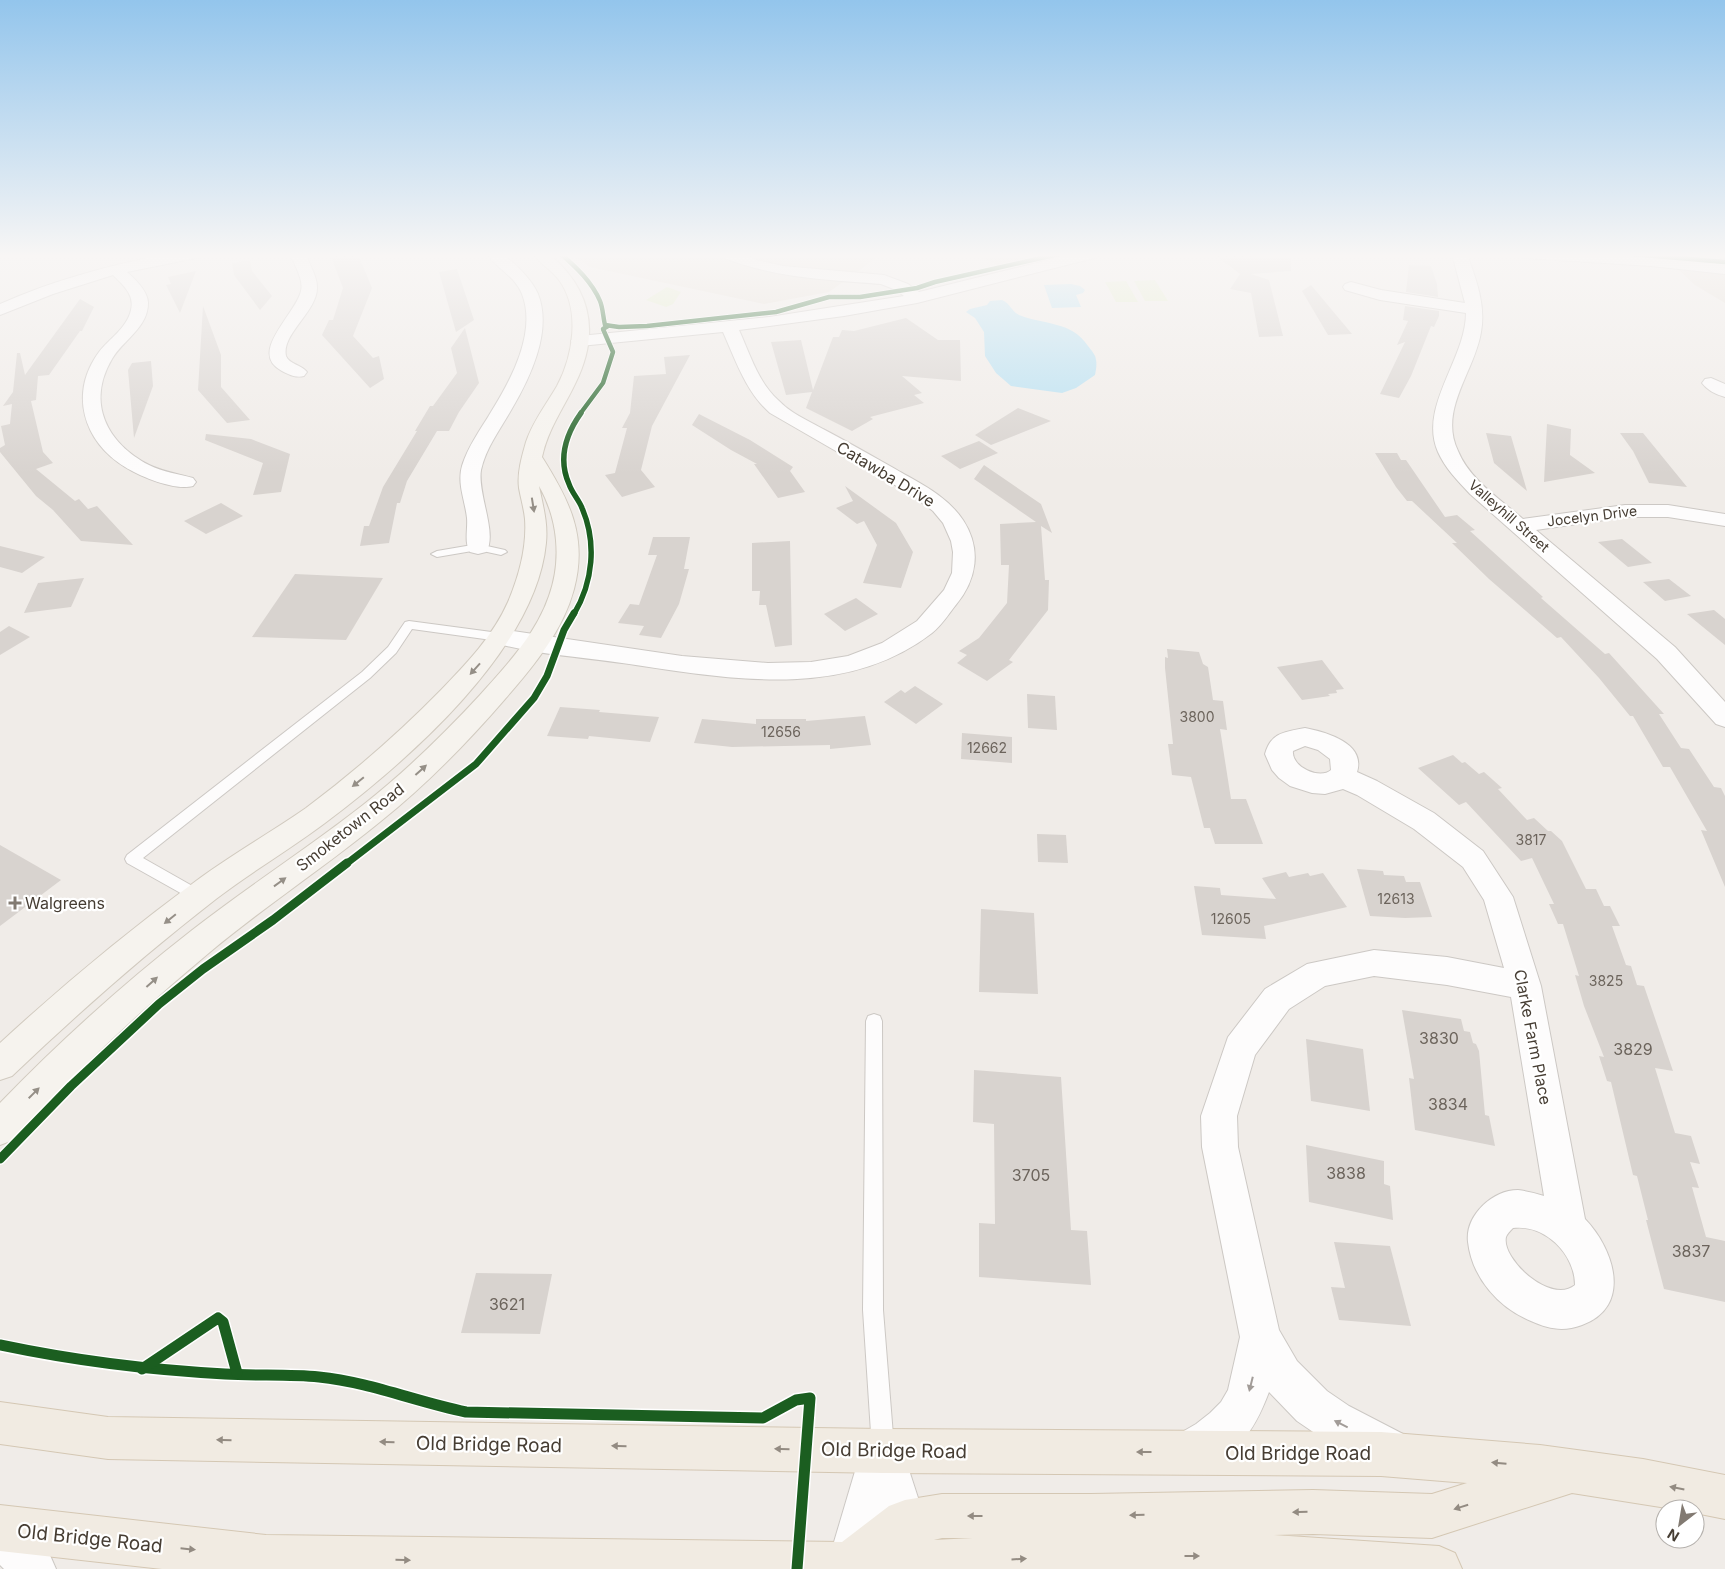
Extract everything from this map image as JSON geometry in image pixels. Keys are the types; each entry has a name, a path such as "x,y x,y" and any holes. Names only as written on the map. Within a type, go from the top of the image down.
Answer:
{"main road":[{"name":"Smoketown Road","path":"0,1065 107,969 198,896 329,805 382,762 418,729 484,658 517,606 530,573 536,545 536,521 529,484 532,457 537,437 569,378 577,357 580,327"},
{"name":"Smoketown Road","path":"0,1128 93,1034 163,972 231,916 373,813 429,763 476,716 516,670 536,643 560,598 567,554 565,528 560,509 532,457"},
{"name":"Old Bridge Road","path":"0,1423 108,1438 883,1451 1400,1455 1540,1467 1644,1481 1725,1497"},
{"path":"913,1552 942,1516 1313,1512 1432,1516 1574,1472"},
{"name":"Old Bridge Road","path":"0,1529 254,1563 849,1567 913,1552 1067,1556 1244,1556 1439,1569"}],"street":[{"path":"130,327 104,357 96,372 91,388 90,403 93,416 101,432 113,448 128,461 143,470 186,482"},
{"path":"289,327 284,333 277,353 279,360 284,366 298,372"},
{"path":"478,547 477,515 470,484 472,467 478,450 514,389 524,364 533,327"},
{"path":"580,341 717,327"},
{"name":"Catawba Drive","path":"499,637 693,666 764,673 796,672 829,668 865,659 893,648 928,624 945,607 957,590 964,572 965,555 963,542 957,527 947,513 925,494 776,409 757,387 730,327"},
{"name":"Valleyhill Street","path":"1474,327 1469,350 1449,396 1442,420 1445,447 1462,474 1477,490 1666,653 1725,718"},
{"name":"Jocelyn Drive","path":"1519,526 1625,510 1668,511 1725,520"},
{"name":"Clarke Farm Place","path":"1342,777 1367,788 1424,821 1473,859 1498,898 1526,986 1568,1228"},
{"path":"1400,1455 1334,1421 1312,1406 1282,1376 1260,1337 1220,1147 1219,1116 1240,1048 1277,999 1318,974 1374,963 1447,971 1526,986"},
{"path":"1187,1452 1214,1439 1234,1419 1243,1406 1250,1388 1260,1337"},
{"path":"883,1451 913,1552"},
{"path":"849,1567 883,1451"},
{"path":"0,1529 33,1569"}],"lane":[{"path":"437,554 478,547 501,552"},
{"path":"198,896 132,859 366,675 392,650 409,625 499,637"},
{"path":"874,1021 873,1310 883,1451"}],"water":[{"path":"981,327 1066,328 1081,338 1092,351 1096,363 1095,375 1076,388 1062,393 1011,386 996,373 985,356 984,332"}],"building":[{"path":"60,327 84,327 49,375 38,376 36,400 31,401 43,452 53,463 36,469 75,501 79,499 88,509 97,506 133,545 81,541 53,510 36,496 0,452 0,448 5,445 1,426 10,424 12,404 3,406 13,392 17,353 20,353 25,375"},
{"path":"202,327 211,327 221,355 221,387 250,420 227,423 198,390"},
{"path":"326,327 356,327 353,336 373,358 379,356 384,379 370,388 322,335"},
{"path":"455,327 463,327 456,332"},
{"path":"869,327 919,327 938,340 960,340 961,381 902,376 922,393 914,395 924,403 870,417 873,419 852,431 806,408 812,392 786,395 771,342 801,340 813,390 833,337 839,337 842,330 854,331"},
{"path":"1257,327 1281,327 1283,336 1259,337"},
{"path":"1323,327 1346,327 1352,334 1328,335"},
{"path":"1405,327 1431,327 1411,376 1399,398 1380,394 1405,342 1397,345"},
{"path":"465,328 479,383 459,412 449,431 437,431 407,481 400,503 397,503 389,543 360,546 364,526 369,526 383,487 430,406 433,406 457,373 451,348"},
{"path":"690,355 652,426 641,470 655,487 622,497 605,475 615,473 627,428 622,428 630,413 634,376 666,374 664,357"},
{"path":"151,361 153,386 134,438 128,370 132,363"},
{"path":"1018,408 1051,421 991,445 975,435"},
{"path":"699,414 750,440 793,467 790,471 805,492 778,498 754,464 757,464 692,425"},
{"path":"1547,424 1571,429 1570,455 1595,473 1544,482"},
{"path":"1486,433 1511,436 1527,491 1494,463"},
{"path":"1620,433 1643,433 1687,487 1649,483 1633,451"},
{"path":"206,434 251,439 290,454 281,492 253,495 263,463 205,440"},
{"path":"979,441 998,453 960,469 941,456"},
{"path":"1375,453 1397,453 1401,460 1406,460 1445,517 1457,515 1475,530 1470,531 1543,597 1541,598 1605,654 1609,653 1664,714 1659,714 1681,748 1689,749 1714,787 1721,788 1725,796 1725,887 1701,830 1707,831 1670,767 1663,767 1633,716 1630,716 1599,678 1561,637 1557,638 1489,579 1452,543 1457,543 1412,501 1407,501"},
{"path":"984,465 1041,504 1052,533 1041,526 1045,580 1049,580 1048,610 1009,660 1013,662 987,681 957,663 967,655 959,651 979,638 1007,603 1009,565 1001,565 1000,524 1036,522 974,479"},
{"path":"845,486 896,523 913,552 901,588 863,583 877,545 864,521 857,524 836,508 853,501"},
{"path":"221,503 243,516 206,534 184,521"},
{"path":"653,537 690,537 684,569 689,569 679,604 661,638 639,635 644,626 618,623 630,604 639,605 657,555 648,555"},
{"path":"1622,539 1652,563 1628,567 1598,542"},
{"path":"790,541 792,645 775,647 766,605 759,605 760,591 752,591 752,543"},
{"path":"0,546 45,557 22,573 0,567"},
{"path":"295,574 383,578 346,640 252,637"},
{"path":"84,578 71,607 24,613 38,583"},
{"path":"1669,579 1691,596 1665,601 1643,582"},
{"path":"856,598 878,614 845,631 824,614"},
{"path":"1714,610 1725,619 1725,645 1687,614"},
{"path":"9,626 30,637 0,655 0,632"},
{"path":"1167,649 1199,652 1203,664 1208,667 1213,700 1223,701 1227,730 1220,729 1231,799 1246,799 1263,844 1215,844 1210,828 1204,828 1191,777 1172,775 1168,744 1173,744 1165,668 1165,657 1168,658"},
{"path":"1322,660 1344,689 1336,690 1337,693 1328,694 1330,696 1302,700 1277,667"},
{"path":"915,686 943,704 916,724 884,702 901,690 905,693"},
{"path":"1027,694 1055,696 1057,730 1028,728"},
{"path":"560,707 659,717 650,742 589,736 588,739 547,736"},
{"path":"865,716 871,745 830,749 830,745 732,747 694,743 702,719 756,724 756,719 806,719 806,721"},
{"path":"962,733 1012,737 1012,763 961,759"},
{"path":"1453,755 1479,774 1484,772 1502,788 1498,789 1527,820 1534,818 1562,841 1586,889 1596,889 1604,906 1610,906 1620,926 1612,926 1626,965 1631,966 1637,985 1644,986 1673,1071 1655,1068 1675,1133 1691,1136 1700,1164 1690,1162 1699,1188 1692,1187 1706,1237 1725,1241 1725,1302 1664,1289 1637,1176 1633,1175 1611,1082 1607,1081 1599,1056 1604,1057 1584,1006 1575,975 1579,976 1563,924 1558,924 1549,904 1554,904 1532,858 1521,861 1466,802 1459,805 1418,768"},
{"path":"1037,834 1066,835 1068,863 1038,862"},
{"name":"Walgreens","path":"0,845 61,880 0,926"},
{"path":"1357,869 1383,871 1384,875 1404,876 1406,882 1420,882 1432,917 1370,916"},
{"path":"1286,872 1289,877 1308,873 1310,876 1323,873 1347,907 1264,926 1266,939 1202,935 1194,886 1220,888 1221,895 1276,899 1262,878"},
{"path":"981,909 1034,913 1038,994 979,992"},
{"path":"1402,1010 1461,1019 1464,1031 1470,1032 1473,1043 1476,1044 1479,1051 1485,1115 1489,1116 1495,1146 1415,1130 1409,1078 1414,1079"},
{"path":"1306,1039 1363,1049 1370,1111 1311,1101"},
{"path":"974,1070 1061,1077 1071,1230 1087,1231 1091,1285 979,1277 979,1223 995,1224 994,1124 973,1122"},
{"path":"1306,1145 1384,1161 1384,1184 1390,1186 1393,1220 1309,1202"},
{"path":"1334,1242 1390,1246 1411,1326 1339,1320 1331,1287 1345,1288"},
{"path":"476,1273 552,1274 540,1334 461,1333"}],"cycle path":[{"path":"0,1159 71,1086 159,1004 203,969 273,920 476,764 534,698 547,676 564,630 582,600 590,576 589,528 582,507 569,485 564,469 565,441 572,426 603,383 613,352 603,329 606,327"},
{"path":"142,1369 218,1318 223,1322 237,1373"},
{"path":"0,1345 51,1356 123,1367 225,1374 320,1377 386,1390 436,1406 466,1412 763,1418 796,1400 810,1398 797,1569"}],"place":[{"name":"Walgreens","path":"15,903"}]}
